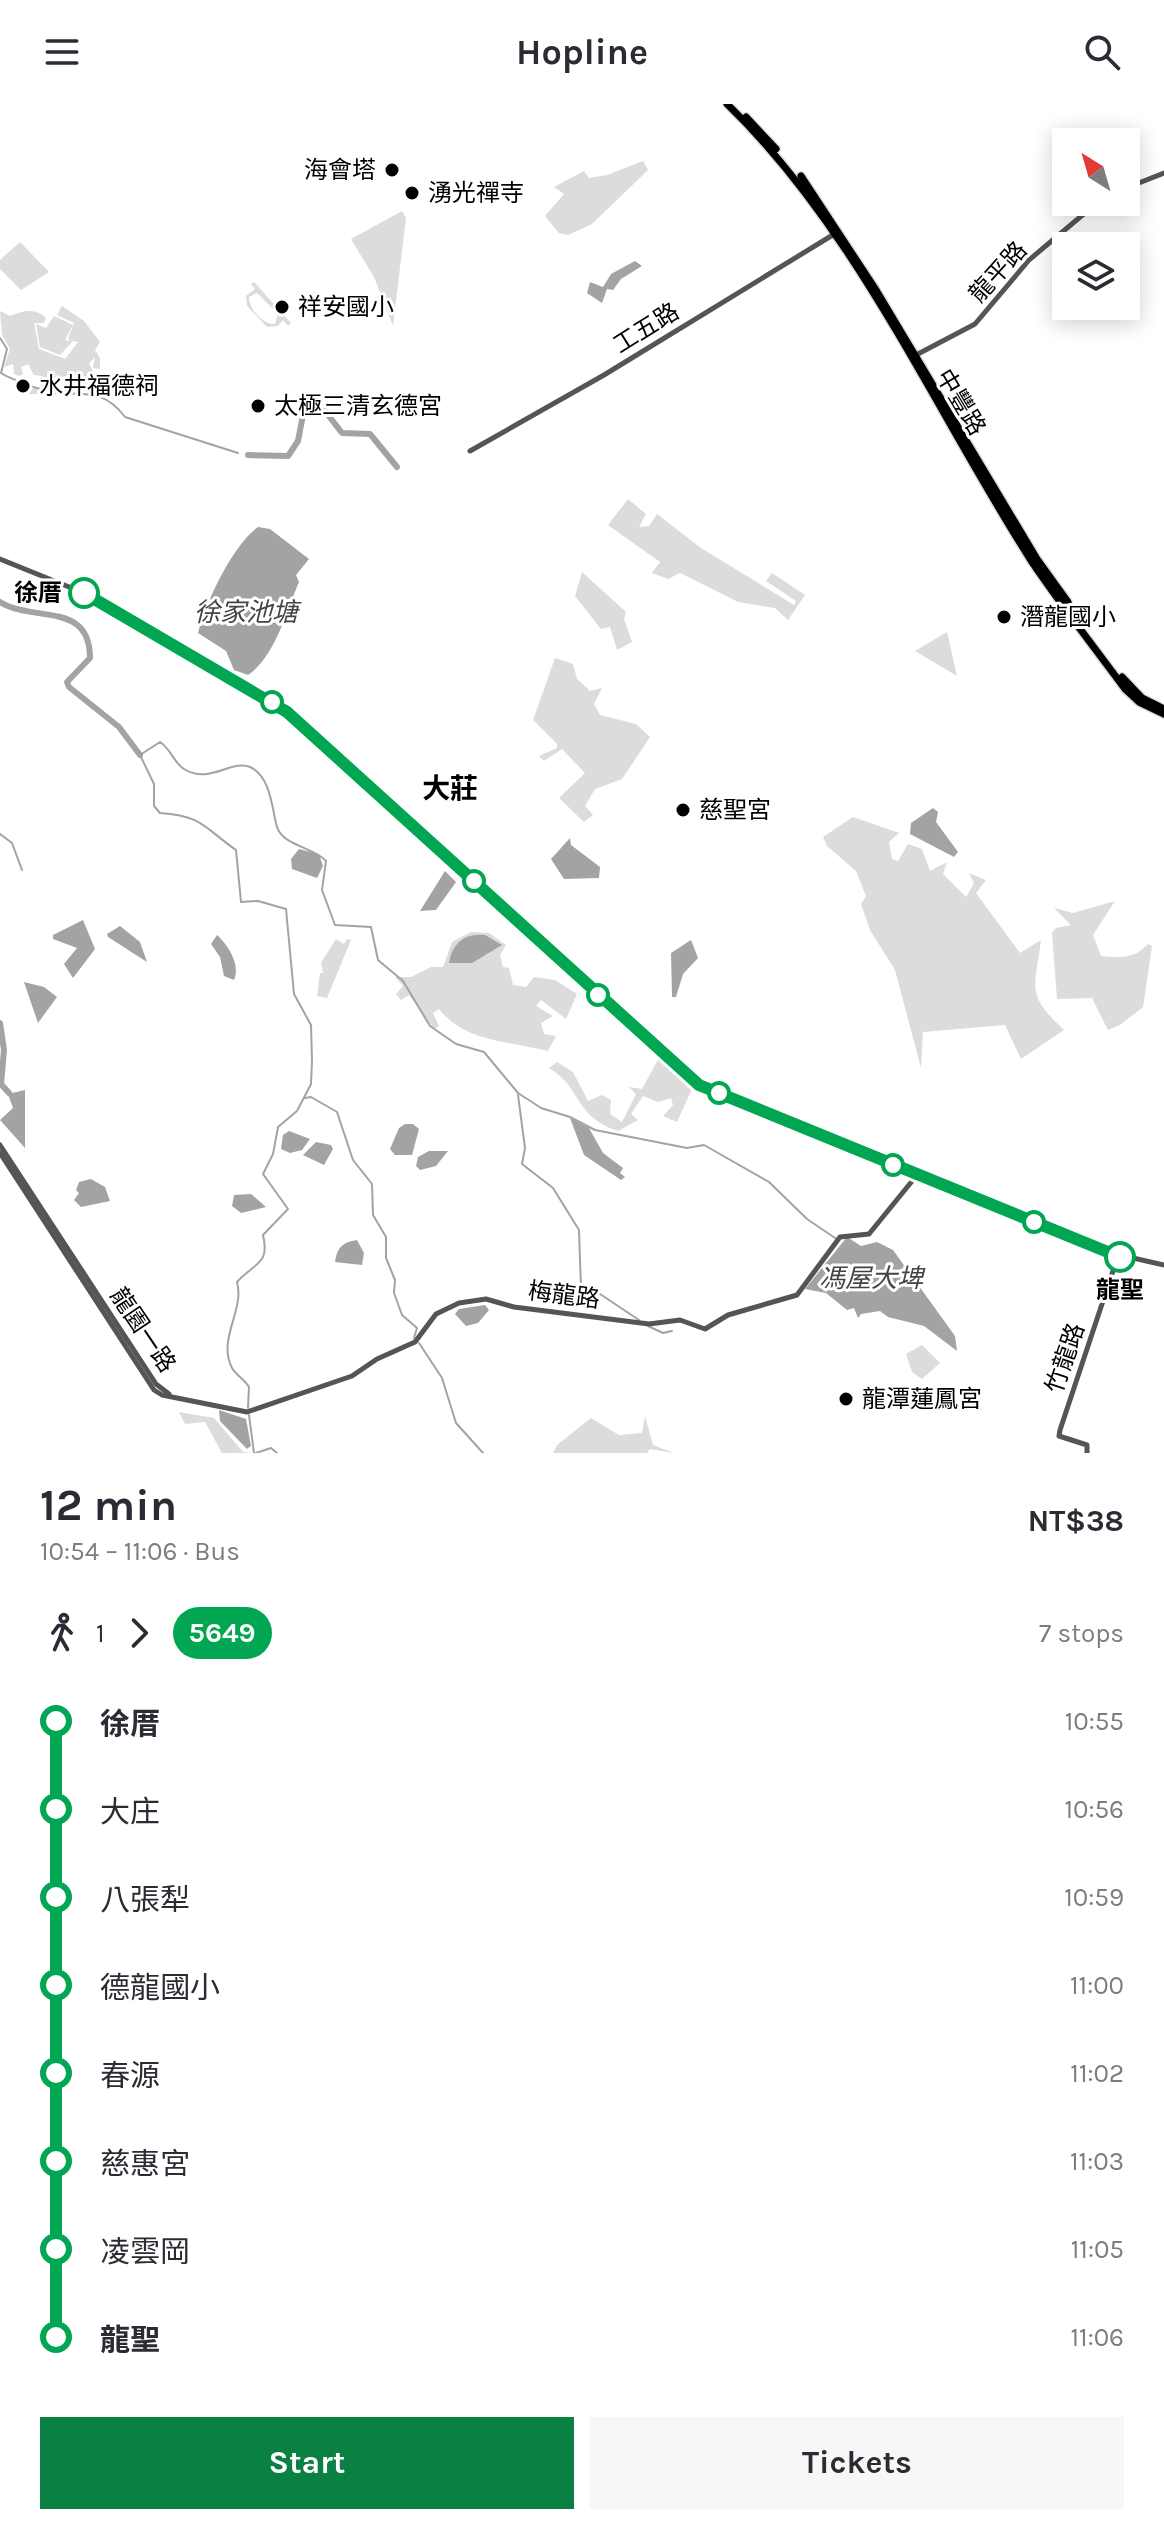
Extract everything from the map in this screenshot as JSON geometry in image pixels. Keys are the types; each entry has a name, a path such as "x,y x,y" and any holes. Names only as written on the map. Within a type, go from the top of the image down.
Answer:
{"main road":[{"name":"中豐路","path":"727,104 810,192"},
{"name":"中豐路","path":"734,104 810,192 916,355 1037,559 1128,686 1164,712"},
{"name":"中豐路","path":"837,233 1033,563 1125,689 1139,702 1164,712"}],"street":[{"path":"1140,182 1164,173"},
{"name":"龍平路","path":"916,355 975,324 1029,260 1081,216"},
{"name":"工五路","path":"470,451 604,375 837,233"},
{"path":"0,559 84,593 248,686 310,732 699,1085 1118,1256 1164,1265"},
{"name":"龍園一路","path":"0,1145 156,1384 173,1397"},
{"name":"龍園一路","path":"0,1153 149,1383 158,1393 173,1397"},
{"name":"梅龍路","path":"173,1397 249,1411 352,1376 377,1359 417,1341 428,1320 436,1314 459,1303 486,1299 514,1307 648,1324 680,1320 705,1329 728,1315 797,1295 840,1237 869,1234 917,1175"},
{"name":"竹龍路","path":"1087,1453 1087,1445 1059,1436 1118,1256"}],"shaded area":[{"path":"643,161 648,170 592,224 568,235 559,233 545,216 564,194 554,187 584,171 589,178 607,175"},
{"path":"402,211 406,218 393,326 374,277 351,239"},
{"path":"20,242 49,272 21,290 0,269 0,260"},
{"path":"254,282 291,323 288,326 283,320 278,326 267,327 247,306 246,296 255,289 251,284","holes":["257,293 278,314 275,324 266,322 254,311 249,297"]},
{"path":"62,306 84,321 100,342 95,350 100,358 100,369 93,368 95,357 89,363 93,372 86,378 59,377 57,381 63,394 26,394 23,391 29,385 46,389 50,385 42,376 34,375 28,364 21,367 23,374 19,376 14,374 13,364 4,367 10,349 2,335 0,311 10,316 29,311 42,315 46,318 44,323 34,323 39,349 65,359 78,342 73,341 60,355 40,347 36,324 46,328 54,316 73,325 65,340 71,341 68,339 74,323 57,315"},
{"path":"628,499 646,514 639,527 649,526 657,514 701,548 794,605 796,601 766,581 772,573 805,595 788,620 775,608 738,602 680,573 668,579 652,573 660,562 608,525"},
{"path":"582,572 626,612 624,619 632,642 617,650 610,627 601,629 575,596"},
{"path":"947,632 957,676 915,651"},
{"path":"555,658 573,664 577,679 590,691 602,688 594,704 600,715 636,724 650,737 622,779 595,789 585,806 593,815 584,822 559,798 585,773 562,749 544,761 539,756 557,748 557,744 533,720"},
{"path":"853,817 899,833 889,842 892,859 898,861 908,844 922,849 930,871 947,862 943,874 966,897 974,883 969,873 986,880 976,893 1020,953 1041,940 1035,981 1038,998 1064,1030 1021,1059 1005,1025 923,1032 921,1068 895,970 870,930 861,904 866,896 856,871 827,846 823,837"},
{"path":"1115,901 1093,935 1101,956 1126,956 1148,944 1152,946 1143,1007 1120,1025 1108,1030 1092,998 1057,999 1052,933 1056,928 1071,925 1054,908 1073,913"},
{"path":"471,932 489,933 506,945 500,955 503,967 509,968 513,985 526,987 534,977 555,980 577,994 566,1019 541,1000 536,1006 553,1016 541,1023 544,1034 556,1036 548,1051 474,1034 461,1028 439,1009 433,1013 439,1026 434,1029 409,995 401,1000 396,994 403,986 395,977 411,977 431,967 443,967 452,942"},
{"path":"336,939 344,944 347,939 351,940 327,998 317,996 320,973 323,973 321,963"},
{"path":"660,1056 692,1089 677,1122 663,1116 673,1105 671,1098 658,1102 643,1096 631,1114 638,1120 618,1131 603,1125 585,1110 568,1084 549,1068 557,1062 573,1072 588,1101 602,1095 611,1100 610,1114 622,1122 636,1094 629,1087 642,1089"},
{"path":"922,1345 940,1363 922,1379 912,1372 906,1354"},
{"path":"179,1412 214,1418 243,1452 252,1453 222,1453 205,1422 185,1424"},
{"path":"645,1416 653,1445 674,1453 650,1449 647,1453 553,1453 557,1445 591,1418 619,1435 642,1433"}],"water":[{"path":"635,261 642,266 621,279 613,290 607,289 602,303 587,293 590,282 603,287 611,274"},
{"name":"徐家池塘","path":"258,527 270,529 309,559 296,575 299,582 273,645 248,675 234,670 226,651 198,633 221,576 239,547"},
{"path":"933,808 938,812 936,822 958,852 954,857 910,834 911,823"},
{"path":"570,838 571,845 600,867 599,878 564,879 551,859"},
{"path":"299,849 319,854 323,866 317,878 292,869 291,859"},
{"path":"445,871 456,882 436,910 420,911"},
{"path":"83,920 95,949 73,978 64,964 77,948 53,939 53,935"},
{"path":"120,926 140,942 147,962 108,937 107,934"},
{"path":"217,935 235,962 234,980 224,976 220,957 211,944"},
{"path":"485,935 502,945 472,963 449,963 453,950 461,941 471,936"},
{"path":"691,940 698,958 683,974 676,997 672,997 671,953"},
{"path":"24,982 44,987 57,997 38,1023"},
{"path":"25,1090 25,1148 0,1120 13,1108 8,1094"},
{"path":"570,1118 589,1128 603,1153 623,1168 620,1173 625,1177 621,1180 584,1155"},
{"path":"413,1124 419,1129 412,1155 395,1155 390,1149 399,1128"},
{"path":"289,1131 310,1139 302,1150 290,1153 281,1149 283,1135"},
{"path":"316,1142 331,1145 333,1149 324,1165 303,1155"},
{"path":"429,1151 448,1151 436,1166 420,1170 416,1166 418,1157"},
{"path":"91,1179 105,1187 110,1201 81,1207 74,1200 79,1193 76,1190 79,1182"},
{"path":"251,1194 266,1207 241,1213 232,1206 234,1195"},
{"name":"馮屋大埤","path":"847,1237 861,1246 877,1242 893,1250 955,1336 957,1351 924,1326 888,1317 880,1311 861,1314 858,1318 854,1308 847,1310 826,1293 805,1289"},
{"path":"357,1240 364,1253 362,1265 335,1262 342,1246"},
{"path":"485,1305 489,1310 478,1323 466,1326 455,1314 459,1309"},
{"path":"219,1410 246,1419 251,1446 247,1449 220,1421"}],"waterway":[{"path":"0,338 7,349 1,373 5,375 52,392 94,395 109,402 125,417 238,453"},
{"path":"248,455 288,456 298,441 303,415 311,410 325,411 342,433 370,434 397,467"},
{"path":"0,602 29,612 58,616 81,628 88,640 90,658 67,682 69,687 119,727 140,755"},
{"path":"248,1408 249,1387 234,1371 228,1357 229,1335 237,1303 237,1282 263,1258 263,1235 288,1209 263,1174 273,1154 278,1127 297,1111 311,1084 311,1025 294,994 286,909 258,901 241,902 236,850 194,820 160,813 154,806 154,784 140,755 160,742 184,769 193,773 211,773 243,765 257,771 266,785 280,833 326,861 322,890 335,925 371,927 378,960 403,981 430,1026 456,1044 484,1052 518,1093 541,1108 570,1117 595,1130 687,1148 704,1145 769,1182 807,1219 838,1240"},
{"path":"0,834 12,843 22,870"},
{"path":"0,1023 4,1050 1,1084 9,1093"},
{"path":"518,1095 525,1148 522,1164 553,1188 579,1230 581,1288 591,1288 639,1320"},
{"path":"305,1098 311,1097 337,1112 353,1160 372,1184 373,1215 386,1237 386,1258 395,1280 394,1293 402,1315 417,1328 414,1338"},
{"path":"648,1326 663,1333 672,1331"},
{"path":"419,1343 442,1378 456,1423 483,1453"},
{"path":"249,1415 254,1453"},
{"path":"256,1453 271,1448 277,1453"}],"bus line":[{"name":"5649","path":"84,593 248,686 287,712 699,1085 1120,1257"}],"place":[{"name":"海會塔","path":"392,170"},
{"name":"湧光禪寺","path":"412,193"},
{"name":"祥安國小","path":"282,307"},
{"name":"水井福德祠","path":"23,386"},
{"name":"太極三清玄德宮","path":"258,406"},
{"name":"徐厝","path":"84,593"},
{"name":"潛龍國小","path":"1004,617"},
{"name":"慈聖宮","path":"683,810"},
{"name":"龍聖","path":"1120,1257"},
{"name":"龍潭蓮鳳宮","path":"846,1399"}],"district":[{"name":"大莊","path":"450,788"}]}
